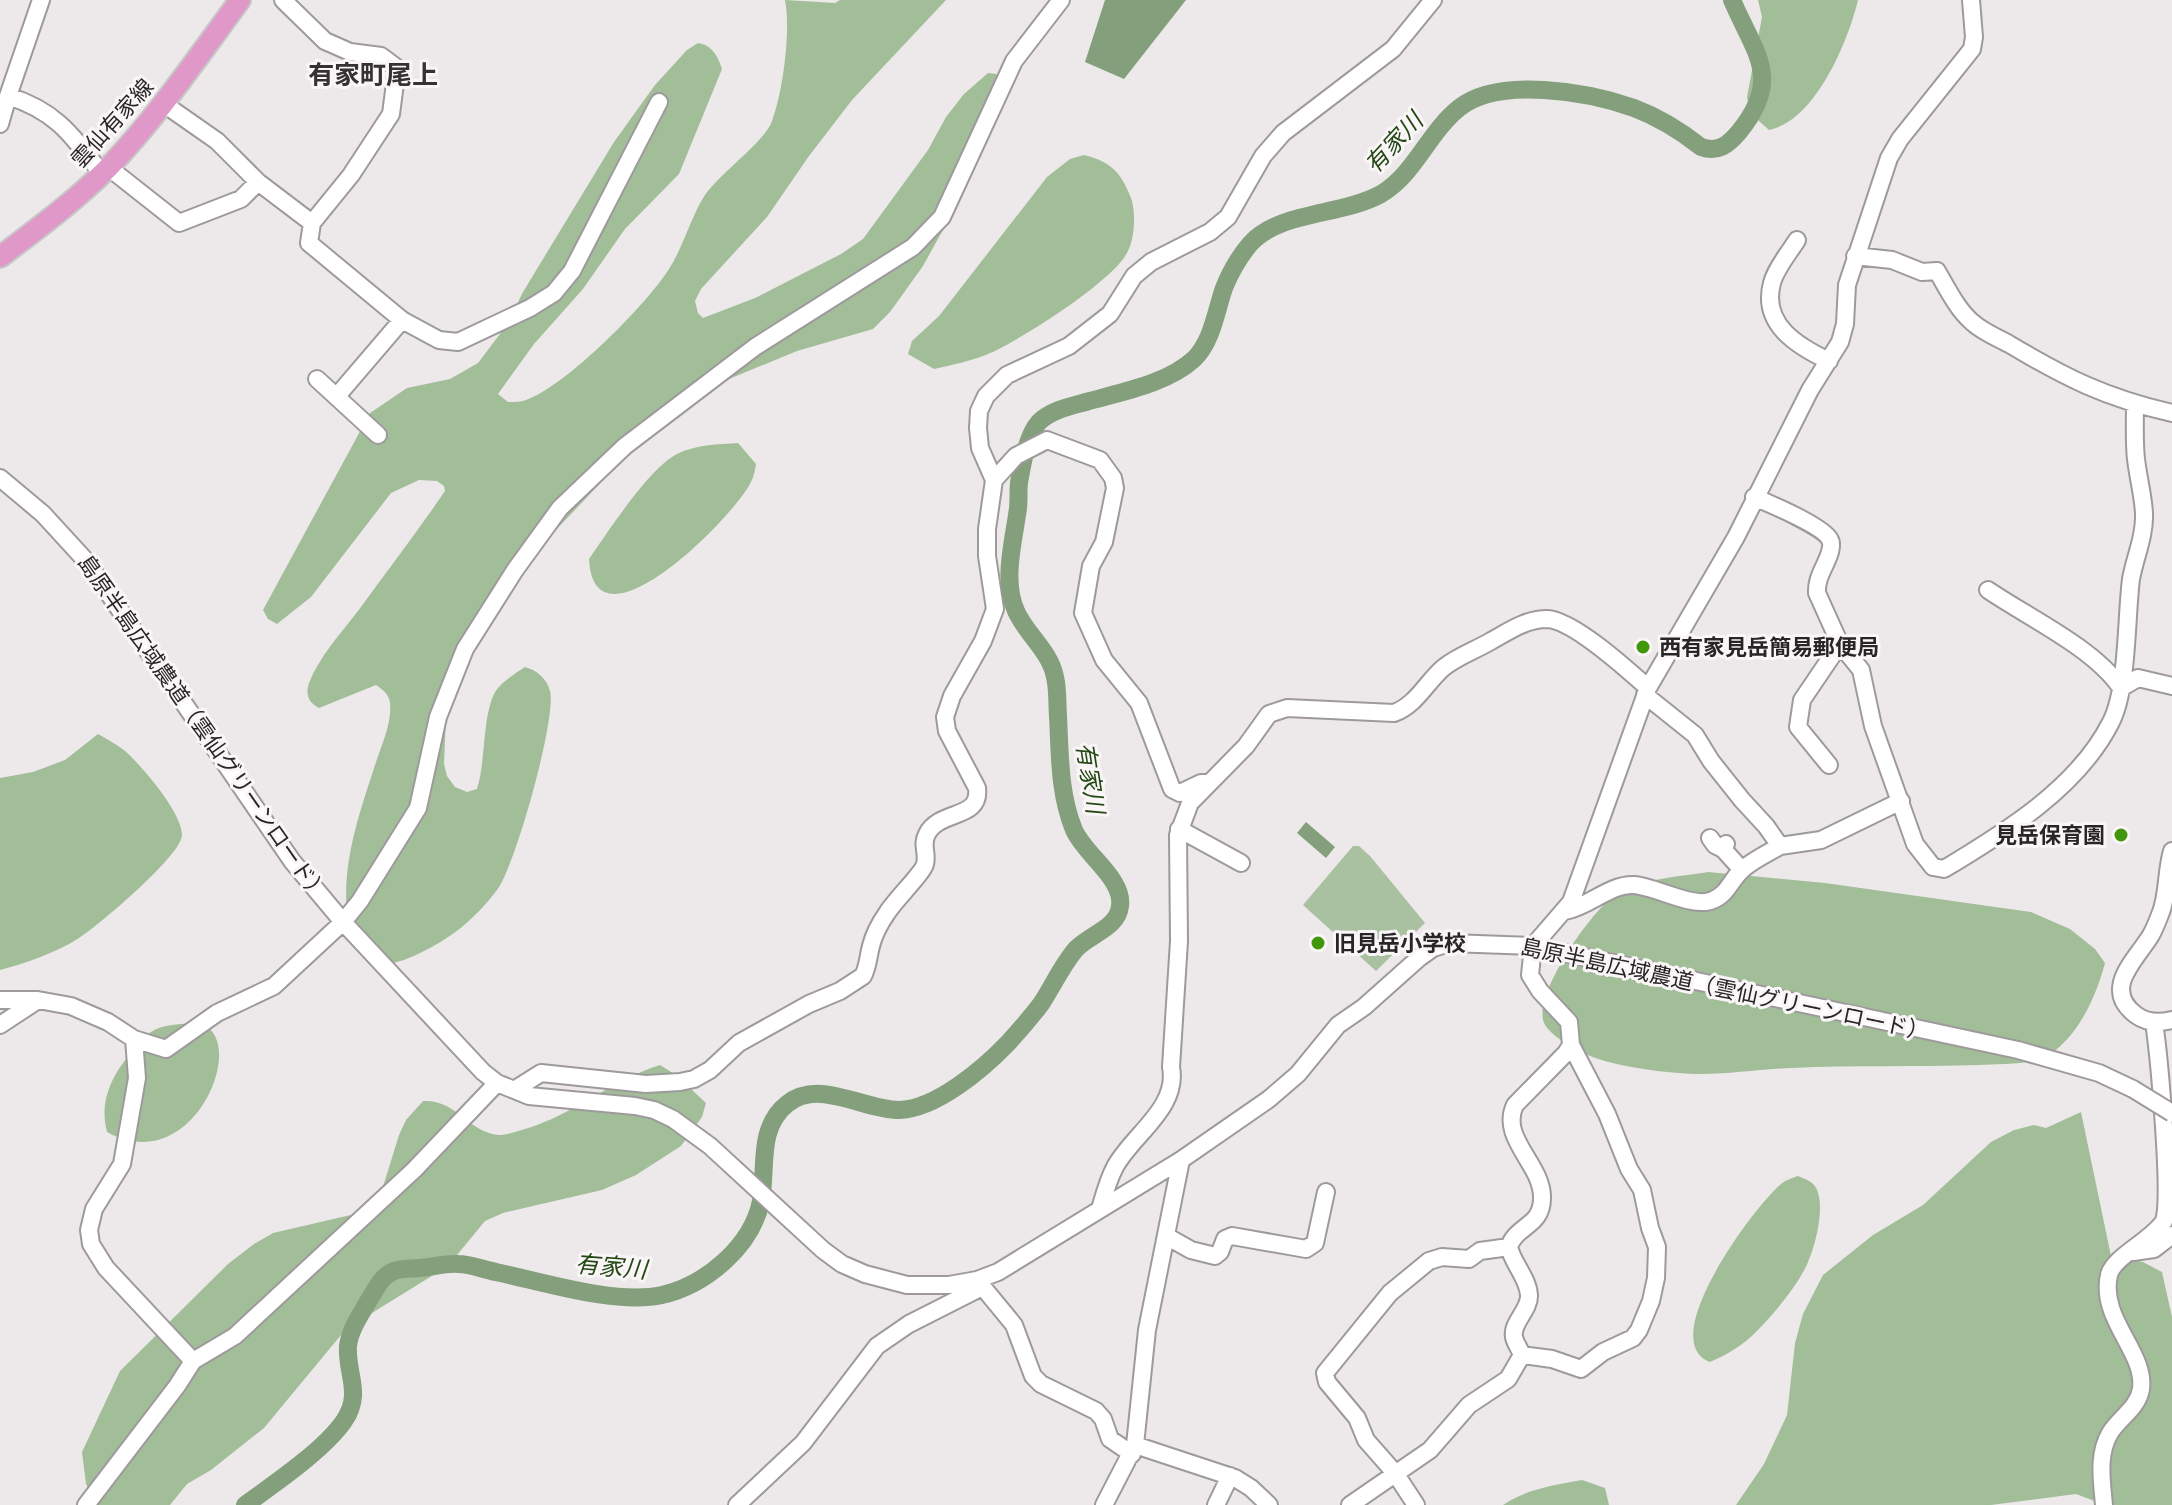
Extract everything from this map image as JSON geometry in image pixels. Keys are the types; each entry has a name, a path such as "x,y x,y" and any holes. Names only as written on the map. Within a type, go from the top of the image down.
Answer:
{"main road":[{"name":"雲仙有家線","path":"0,257 67,206 105,170 164,104 240,0"}],"street":[{"path":"0,124 41,0"},
{"path":"283,0 325,41 350,52 381,56 397,68 391,114 351,175 312,223 309,243 402,320 439,340 458,342 530,308 554,293 582,255 659,102"},
{"path":"0,1000 38,1000 71,1006 108,1022 134,1039 166,1049 217,1013 274,986 343,922 360,901 418,808 438,717 465,649 515,570 560,508 625,446 755,347 913,247 942,217 1014,61 1061,0"},
{"path":"514,1090 541,1073 646,1084 694,1079 710,1070 739,1043 863,976 875,932 898,898 925,867 923,845 927,833 941,819 965,812 976,801 977,788 947,731 945,717 952,696 990,626 995,609 987,556 987,529 994,480 980,448 978,428 979,411 986,396 1007,375 1069,346 1110,314 1134,276 1151,262 1210,232 1228,217 1263,156 1283,133 1393,49 1433,0"},
{"path":"1522,1355 1552,1359 1577,1370 1603,1352 1633,1338 1651,1301 1656,1278 1657,1247 1642,1190 1629,1169 1607,1114 1571,1045 1569,1022 1534,984 1530,975 1533,946 1571,902 1647,691 1736,537 1810,390 1840,342 1845,324 1847,285 1855,256 1894,148 1972,49 1971,0"},
{"path":"8,96 49,113 105,170 179,223 241,199 258,182"},
{"path":"164,104 217,141 258,182 312,223"},
{"path":"1797,240 1772,283 1770,311 1777,325 1804,349 1829,361"},
{"path":"1855,256 1892,260 1922,272 1937,271 1960,309 1984,331 2102,394 2172,413"},
{"path":"337,396 402,320"},
{"path":"317,379 378,435"},
{"path":"1754,497 1796,516 1827,535 1831,541 1817,593 1840,644 1861,670 1873,726 1915,844 1933,867 1944,869 2003,834 2034,811 2064,782 2112,722 2121,688 2132,576 2143,529 2135,404"},
{"path":"994,480 1023,451 1047,440 1100,460 1113,478 1115,488 1104,542 1091,566 1083,613 1104,660 1139,703 1172,789 1180,793 1208,783"},
{"name":"島原半島広域農道（雲仙グリーンロード）","path":"0,478 43,514 87,562 292,861 343,922 470,1060 497,1083 514,1090 545,1099 635,1106 673,1119 710,1146 842,1264 888,1282 929,1287 980,1284 1016,1263 1181,1160 1285,1088 1338,1025 1364,1007 1419,958 1433,948 1465,942 1533,946 2018,1050 2099,1073 2172,1113"},
{"path":"1988,590 2079,648 2111,673 2121,688"},
{"path":"1100,1209 1114,1169 1161,1108 1172,1084 1179,941 1179,829 1190,803 1246,746 1269,714 1277,709 1394,713 1409,706 1458,656 1522,624 1534,620 1553,620 1612,657 1695,735 1711,761 1780,846"},
{"path":"1829,765 1798,727 1802,700 1840,644"},
{"path":"2121,688 2138,678 2172,686"},
{"path":"1565,911 1631,885 1708,903 1730,888 1742,870 1780,846 1821,840 1901,801"},
{"path":"1179,829 1241,863"},
{"path":"1720,844 1742,870"},
{"path":"2172,851 2162,908 2151,934 2129,964 2121,989 2124,1002 2141,1018 2154,1022 2172,1020"},
{"path":"0,1025 38,1000"},
{"path":"2104,1505 2103,1450 2109,1434 2134,1405 2140,1394 2141,1382 2140,1367 2115,1321 2108,1287 2109,1273 2114,1264 2161,1226 2170,1206 2165,1093 2154,1022"},
{"path":"134,1039 137,1078 122,1164 94,1209 89,1230 91,1244 106,1268 193,1361"},
{"path":"1509,1247 1516,1235 1538,1216 1543,1194 1513,1131 1512,1112 1571,1045"},
{"path":"86,1505 193,1361 235,1336 414,1170 497,1083"},
{"path":"635,1106 646,1084"},
{"path":"1104,1505 1134,1450 1147,1330 1181,1160"},
{"path":"1166,1236 1191,1250 1215,1256 1225,1239 1232,1236 1306,1249 1315,1243 1326,1192"},
{"path":"2132,1252 2145,1253 2172,1235"},
{"path":"1509,1247 1527,1283 1529,1295 1528,1305 1514,1335 1522,1355"},
{"path":"1416,1505 1395,1473 1366,1440 1357,1418 1327,1382 1325,1373 1390,1293 1429,1261 1442,1257 1469,1259 1486,1250 1509,1247"},
{"path":"737,1505 803,1443 877,1346 980,1284 1014,1325 1033,1376 1041,1384 1096,1411 1103,1419 1110,1439 1134,1450 1230,1476 1251,1488 1265,1504"},
{"path":"1350,1505 1430,1450 1469,1405 1508,1379 1522,1355"},
{"path":"1216,1505 1230,1476"}],"shaded area":[{"path":"785,0 835,3 840,0 946,0 852,100 767,217 701,289 695,301 698,313 703,318 755,298 841,254 863,239 928,150 946,117 964,94 988,73 996,74 1003,82 991,127 964,192 923,266 890,312 873,329 797,351 683,398 658,419 534,553 462,669 446,716 444,764 447,776 455,787 467,792 477,789 488,714 498,688 525,667 534,670 549,687 550,706 541,759 524,824 505,876 480,910 441,942 401,961 389,964 371,962 358,951 350,934 347,881 358,821 388,726 389,700 376,685 319,708 313,704 307,691 324,655 445,491 444,486 437,481 419,480 391,493 311,597 277,624 268,619 263,610 370,413 407,388 450,379 478,363 506,326 523,292 614,142 655,85 687,50 698,43 714,52 722,69 679,174 625,229 583,289 534,344 498,394 508,402 515,402 543,392 583,362 643,303 674,261 703,198 760,139 772,121 785,61"},
{"path":"1105,0 1186,0 1124,79 1085,62"},
{"path":"1758,0 1858,0 1838,57 1815,96 1786,124 1769,130 1750,113 1747,97 1762,17"},
{"path":"1084,155 1114,169 1133,204 1132,240 1118,265 1064,310 988,354 934,369 908,354 912,341 939,316 1047,177 1070,159"},
{"path":"738,443 756,464 754,473 740,499 720,522 666,571 638,588 614,594 597,586 589,559 654,473 666,461 684,451"},
{"path":"98,734 124,750 159,790 180,825 182,835 178,845 138,890 79,938 41,957 0,970 0,778 33,772 65,760"},
{"path":"1306,822 1335,847 1326,858 1297,833"},
{"path":"1353,846 1359,846 1370,856 1425,923 1376,971 1303,905"},
{"path":"1708,872 1825,883 2031,912 2070,929 2095,949 2105,963 2084,1016 2067,1040 2045,1057 2022,1063 1815,1067 1689,1074 1644,1069 1599,1059 1570,1046 1552,1033 1544,1023 1547,993 1581,932 1608,900 1640,884"},
{"path":"195,1023 212,1031 219,1049 217,1073 207,1098 190,1121 167,1137 139,1142 107,1132 105,1108 110,1085 129,1055 156,1029"},
{"path":"660,1065 676,1075 706,1103 702,1117 681,1146 636,1175 602,1190 503,1213 485,1221 448,1266 346,1329 264,1428 211,1470 187,1484 170,1505 97,1505 86,1484 82,1452 120,1371 228,1264 254,1244 273,1233 355,1214 366,1208 381,1193 399,1135 406,1120 423,1101 445,1105 479,1129 503,1135 543,1123 625,1079"},
{"path":"2081,1112 2111,1256 2143,1262 2162,1272 2172,1317 2172,1505 2105,1505 2076,1494 1991,1505 1736,1505 1764,1464 1787,1415 1795,1343 1803,1314 1823,1275 1873,1235 1923,1205 1991,1142 2014,1130 2034,1125 2046,1128"},
{"path":"1798,1176 1814,1185 1820,1201 1817,1234 1808,1262 1785,1299 1756,1332 1710,1362 1696,1349 1694,1329 1714,1274 1768,1197 1781,1184"},
{"path":"1582,1480 1605,1488 1609,1505 1503,1505 1531,1491"}],"waterway":[{"name":"有家川","path":"245,1505 312,1455 344,1421 350,1411 353,1392 348,1356 351,1334 377,1287 389,1273 463,1264 602,1295 644,1297 679,1290 725,1261 748,1233 761,1201 767,1137 771,1125 787,1104 800,1097 827,1094 885,1109 913,1108 958,1086 1008,1043 1041,1004 1076,949 1109,925 1120,906 1116,886 1079,839 1069,816 1061,774 1055,677 1048,659 1020,619 1012,599 1009,573 1019,483 1031,434 1039,422 1055,411 1143,386 1183,368 1205,344 1226,282 1250,244 1277,225 1381,194 1403,176 1448,118 1476,98 1520,90 1593,97 1652,116 1701,147 1713,149 1727,144 1752,113 1760,96 1762,81 1756,51 1732,0"}],"place":[{"name":"西有家見岳簡易郵便局","path":"1643,647"},
{"name":"見岳保育園","path":"2121,835"},
{"name":"旧見岳小学校","path":"1318,943"}],"district":[{"name":"有家町尾上","path":"373,75"}]}
